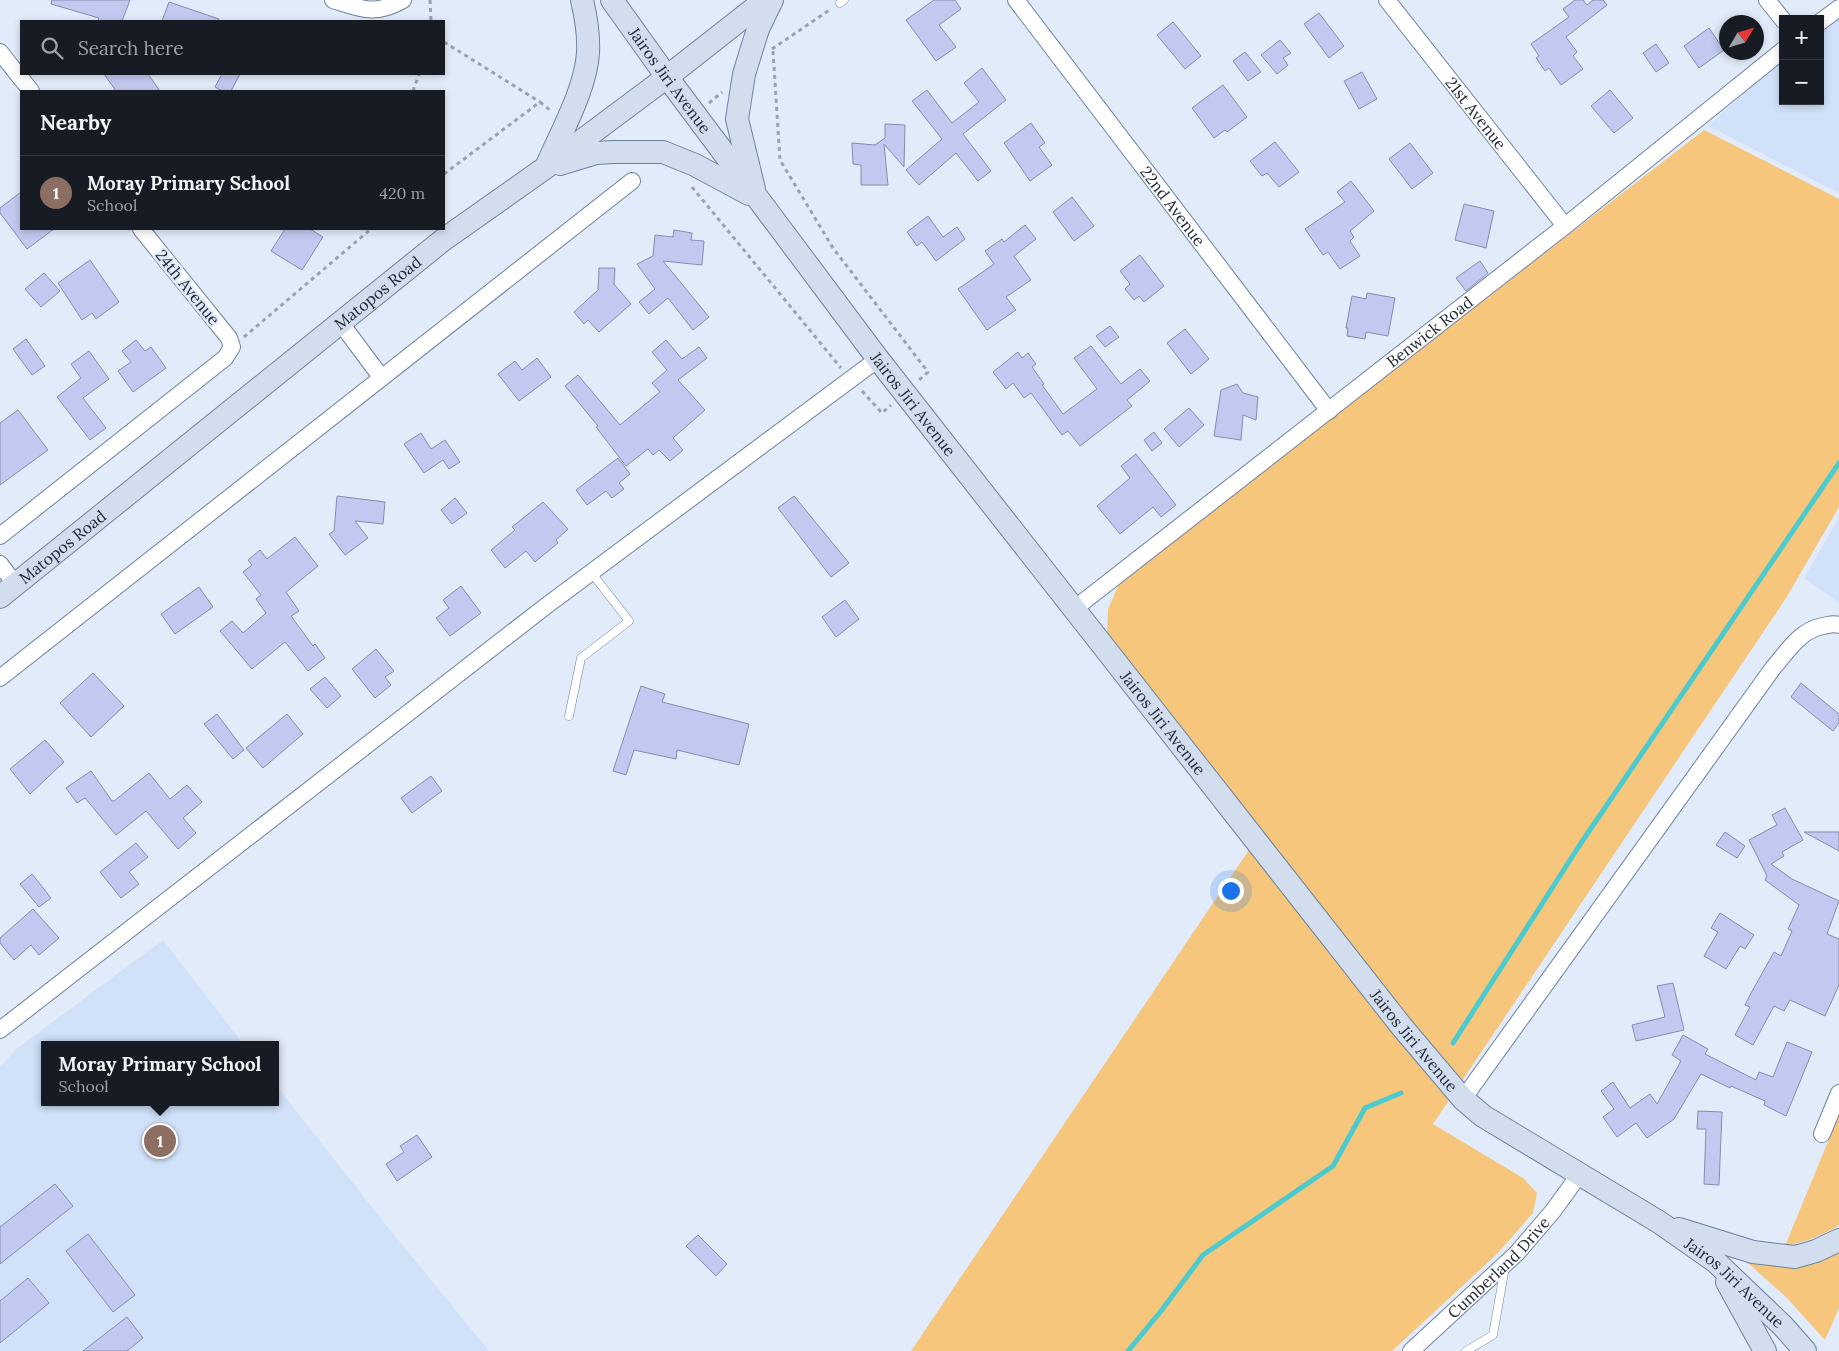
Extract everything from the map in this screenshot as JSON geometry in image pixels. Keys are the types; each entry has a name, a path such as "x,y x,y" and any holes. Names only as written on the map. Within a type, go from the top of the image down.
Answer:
{"main road":[{"path":"546,168 584,75 588,54 586,21 582,0"},
{"name":"Jairos Jiri Avenue","path":"612,0 756,198 905,394 1396,1020 1463,1099 1483,1116 1659,1222 1716,1262 1783,1326 1805,1351"},
{"name":"Matopos Road","path":"8,590 443,240 546,168 765,0"},
{"path":"756,198 737,119 744,74 758,29 772,0"},
{"path":"546,168 596,153 664,152 710,172 756,198"},
{"path":"1659,1222 1753,1252 1795,1257 1816,1251 1839,1240"},
{"path":"1716,1262 1765,1351"}],"street":[{"path":"333,0 360,9 376,11 403,0"},
{"name":"22nd Avenue","path":"1016,0 1329,411"},
{"name":"21st Avenue","path":"1387,0 1565,226"},
{"path":"1767,0 1779,15"},
{"path":"1824,19 1839,8"},
{"path":"0,52 30,90"},
{"name":"Benwick Road","path":"1074,609 1565,226 1779,53"},
{"path":"0,678 632,181"},
{"name":"24th Avenue","path":"142,230 229,338 232,347"},
{"path":"340,322 382,377"},
{"path":"0,536 225,358 232,347"},
{"path":"0,1030 591,572 878,359"},
{"path":"0,564 8,590"},
{"path":"1463,1099 1773,668 1800,635 1816,627 1835,623 1839,625"},
{"path":"1822,1134 1839,1094"},
{"name":"Cumberland Drive","path":"1410,1351 1517,1253 1579,1175"}],"lane":[{"path":"569,716 581,658 629,621 591,572"},
{"path":"1466,1351 1494,1335 1506,1262"}],"path":[{"path":"430,0 432,20"},
{"path":"445,43 540,102"},
{"path":"688,182 850,379 882,413 928,372 833,248 780,160 773,48"},
{"path":"413,90 419,75"},
{"path":"363,234 365,230"},
{"path":"232,347 369,230"}],"shaded area":[{"path":"1839,7 1839,193 1708,126 1779,62 1779,105 1824,105 1824,20"},
{"path":"1704,130 1839,199 1839,507 1786,598 1433,1124 1523,1178 1537,1193 1533,1213 1498,1253 1392,1351 911,1351 1261,832 1107,635 1108,609 1120,582"},
{"path":"1839,518 1839,603 1804,578"},
{"path":"163,940 241,1041 41,1041 41,1106 279,1106 279,1089 378,1215 489,1351 0,1351 0,1067 15,1050"},
{"path":"1839,1115 1839,1225 1813,1238 1785,1246"},
{"path":"1839,1247 1839,1308 1825,1340 1786,1297 1739,1255"}],"building":[{"path":"52,0 130,0 122,20 98,20 99,18 51,4"},
{"path":"934,0 955,0 961,9 939,25 956,47 936,61 906,20"},
{"path":"1575,0 1583,0 1587,5 1593,0 1603,0 1607,5 1566,37 1577,52 1573,56 1583,69 1561,85 1549,68 1545,71 1536,58 1539,56 1531,44 1569,17 1563,9"},
{"path":"169,2 219,19 219,20 162,20"},
{"path":"1319,13 1344,46 1329,58 1304,24"},
{"path":"1173,22 1201,56 1185,69 1157,35"},
{"path":"1709,28 1719,43 1719,54 1699,68 1684,46"},
{"path":"1280,40 1291,53 1283,58 1288,65 1277,74 1261,55"},
{"path":"1656,44 1669,63 1656,72 1643,53"},
{"path":"1245,52 1261,72 1248,81 1233,61"},
{"path":"982,68 1006,100 963,134 991,171 978,181 956,153 919,185 906,170 942,139 912,101 927,90 952,123 979,102 964,83"},
{"path":"1362,72 1377,99 1359,109 1344,81"},
{"path":"105,75 149,75 159,90 115,90"},
{"path":"221,75 239,75 232,90 220,90 215,87"},
{"path":"1223,85 1247,117 1227,132 1225,130 1214,138 1192,108"},
{"path":"1610,90 1633,118 1614,133 1591,106"},
{"path":"1031,123 1045,143 1039,147 1052,165 1030,181 1004,143"},
{"path":"885,124 905,125 904,167 884,144 888,185 861,185 861,165 853,164 852,143 875,145 885,138"},
{"path":"1275,142 1299,172 1279,187 1267,173 1262,176 1250,161"},
{"path":"1410,143 1433,173 1412,189 1389,159"},
{"path":"1351,181 1374,211 1350,231 1354,237 1350,241 1360,256 1340,269 1328,252 1323,255 1305,229 1345,202 1337,192"},
{"path":"20,193 20,230 53,230 27,249 0,213 0,208"},
{"path":"1072,197 1094,226 1074,241 1053,212"},
{"path":"1464,204 1494,211 1486,248 1455,240"},
{"path":"928,216 943,237 957,227 965,239 936,261 922,242 917,246 907,232"},
{"path":"1025,225 1036,239 1014,256 1031,280 1006,297 1016,310 987,330 958,289 994,264 985,251 1002,239 1004,242"},
{"path":"284,230 312,230 323,237 302,270 271,251"},
{"path":"674,230 692,233 691,240 704,241 702,265 663,261 709,317 693,330 668,298 649,314 639,302 655,289 637,264 653,256 655,235 673,237"},
{"path":"1140,255 1164,286 1144,302 1139,296 1134,300 1125,289 1130,284 1120,271"},
{"path":"90,260 119,302 96,319 92,313 82,320 58,283"},
{"path":"1480,261 1488,273 1466,291 1456,278"},
{"path":"599,268 615,268 614,284 631,304 599,332 588,320 584,324 574,312 598,290"},
{"path":"44,273 60,291 41,307 25,289"},
{"path":"1367,293 1395,298 1388,336 1366,332 1365,339 1347,336 1348,328 1346,328 1352,296 1366,299"},
{"path":"1110,326 1119,337 1105,347 1096,336"},
{"path":"1185,329 1209,359 1191,374 1167,343"},
{"path":"26,339 45,366 32,375 13,349"},
{"path":"136,340 145,351 151,347 166,368 133,392 118,371 131,362 122,351"},
{"path":"666,340 682,359 699,347 707,358 678,380 705,410 673,438 683,450 670,461 659,450 653,455 648,449 626,466 596,427 598,426 565,386 578,375 620,425 660,392 652,383 667,370 652,352"},
{"path":"1091,346 1121,384 1140,369 1150,381 1127,400 1132,406 1080,446 1068,431 1062,435 1031,393 1024,398 1013,383 1006,389 993,372 1018,352 1022,358 1028,353 1036,364 1032,367 1044,384 1042,385 1063,414 1097,389 1074,358"},
{"path":"89,351 109,379 83,398 106,428 90,440 57,397 81,378 71,364"},
{"path":"537,358 551,377 519,401 498,374 515,361 522,370"},
{"path":"1237,384 1243,393 1258,397 1256,420 1243,415 1241,440 1214,436 1221,390"},
{"path":"1189,408 1204,425 1179,447 1164,429"},
{"path":"18,410 48,450 0,485 0,423"},
{"path":"1154,432 1162,443 1152,451 1144,440"},
{"path":"421,433 431,449 445,440 460,462 449,469 443,460 424,473 404,444"},
{"path":"1136,454 1176,505 1161,517 1153,507 1120,534 1097,506 1130,478 1121,466"},
{"path":"618,458 630,474 619,483 624,489 612,498 606,491 587,505 576,490"},
{"path":"337,496 385,502 383,524 355,521 368,538 345,555 329,534 334,531"},
{"path":"794,496 849,563 831,577 778,508"},
{"path":"455,498 467,513 452,524 441,510"},
{"path":"543,502 568,529 556,540 558,543 535,562 526,551 505,568 491,550 515,530 512,527"},
{"path":"295,537 318,566 286,592 299,611 291,616 313,646 315,644 325,658 308,671 285,642 252,669 220,631 232,621 243,633 266,613 256,599 261,595 243,572 252,565 248,560 260,550 267,559"},
{"path":"461,586 481,613 450,636 436,618 449,608 443,600"},
{"path":"199,587 213,607 175,634 161,614"},
{"path":"845,600 859,619 836,637 822,617"},
{"path":"376,649 394,671 385,677 391,685 375,698 352,669"},
{"path":"93,673 124,706 91,737 60,703"},
{"path":"325,677 341,696 327,708 310,689"},
{"path":"1801,683 1839,714 1839,723 1833,731 1791,697"},
{"path":"641,686 665,694 662,702 749,724 739,765 677,750 676,759 634,750 626,775 613,771"},
{"path":"217,714 244,750 233,759 204,724"},
{"path":"287,714 303,734 263,768 246,748"},
{"path":"45,740 64,762 30,794 10,769"},
{"path":"91,771 112,801 149,773 170,799 187,785 202,802 183,818 196,833 178,849 146,811 116,835 85,798 77,803 66,788"},
{"path":"431,776 442,791 412,813 401,798"},
{"path":"1785,808 1803,840 1782,852 1784,856 1771,864 1792,879 1839,901 1827,934 1839,939 1839,985 1825,1016 1790,1000 1784,1011 1774,1006 1753,1045 1735,1035 1750,1007 1745,1005 1774,952 1781,956 1792,931 1788,929 1799,905 1765,880 1767,876 1749,840 1777,825 1772,815"},
{"path":"1725,832 1745,846 1737,858 1716,845"},
{"path":"1804,832 1839,832 1839,851"},
{"path":"136,843 148,857 129,872 139,884 121,898 100,872"},
{"path":"32,874 51,898 39,907 20,884"},
{"path":"33,909 59,938 39,955 31,945 14,960 0,943 0,938"},
{"path":"1720,913 1754,935 1745,949 1740,946 1726,969 1704,956 1718,932 1711,928"},
{"path":"1673,983 1684,1030 1636,1041 1632,1025 1665,1017 1657,986"},
{"path":"1683,1035 1708,1049 1705,1054 1756,1080 1759,1072 1773,1077 1787,1042 1812,1052 1786,1116 1764,1105 1765,1101 1731,1086 1730,1088 1701,1074 1674,1119 1647,1138 1636,1123 1617,1137 1603,1117 1614,1109 1601,1091 1613,1082 1630,1108 1650,1094 1657,1104 1681,1061 1672,1055"},
{"path":"1698,1111 1722,1112 1719,1185 1704,1184 1706,1129 1697,1129"},
{"path":"417,1135 432,1157 397,1181 386,1164 404,1152 400,1146"},
{"path":"55,1184 73,1206 0,1264 0,1227"},
{"path":"88,1234 135,1295 113,1312 66,1251"},
{"path":"698,1235 727,1264 716,1276 686,1246"},
{"path":"28,1278 49,1303 0,1343 0,1301"},
{"path":"127,1317 143,1338 127,1351 83,1351"}],"waterway":[{"path":"1453,1043 1579,846 1839,463"},
{"path":"1128,1351 1203,1255 1333,1166 1365,1108 1401,1093"}],"place":[{"name":"Moray Primary School","path":"160,1141"}]}
